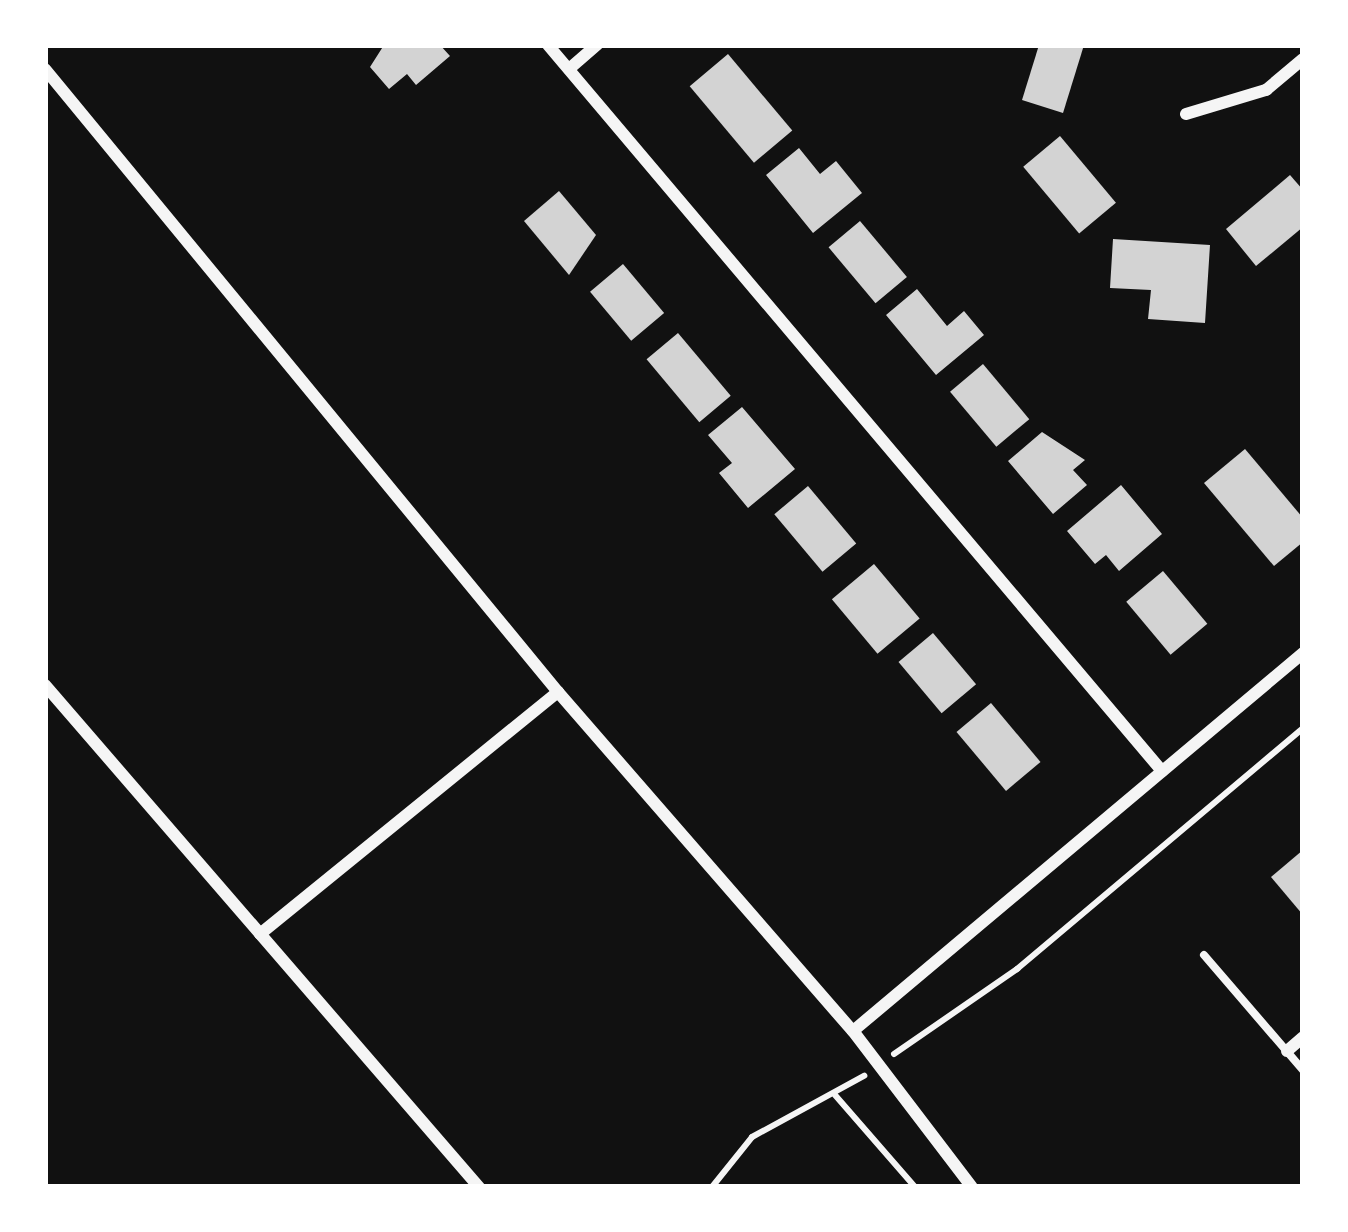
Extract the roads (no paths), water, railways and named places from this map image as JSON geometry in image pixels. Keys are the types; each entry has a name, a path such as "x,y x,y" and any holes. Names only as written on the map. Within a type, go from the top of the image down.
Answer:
{"street":[{"path":"548,45 1162,771"},
{"path":"568,69 597,45"},
{"path":"1186,114 1266,89 1303,59"},
{"path":"45,69 558,692 854,1031 972,1187"},
{"path":"854,1031 1303,653"},
{"path":"45,685 479,1187"},
{"path":"260,934 558,692"},
{"path":"1287,1051 1303,1037"}],"lane":[{"path":"1204,955 1303,1070"}]}
